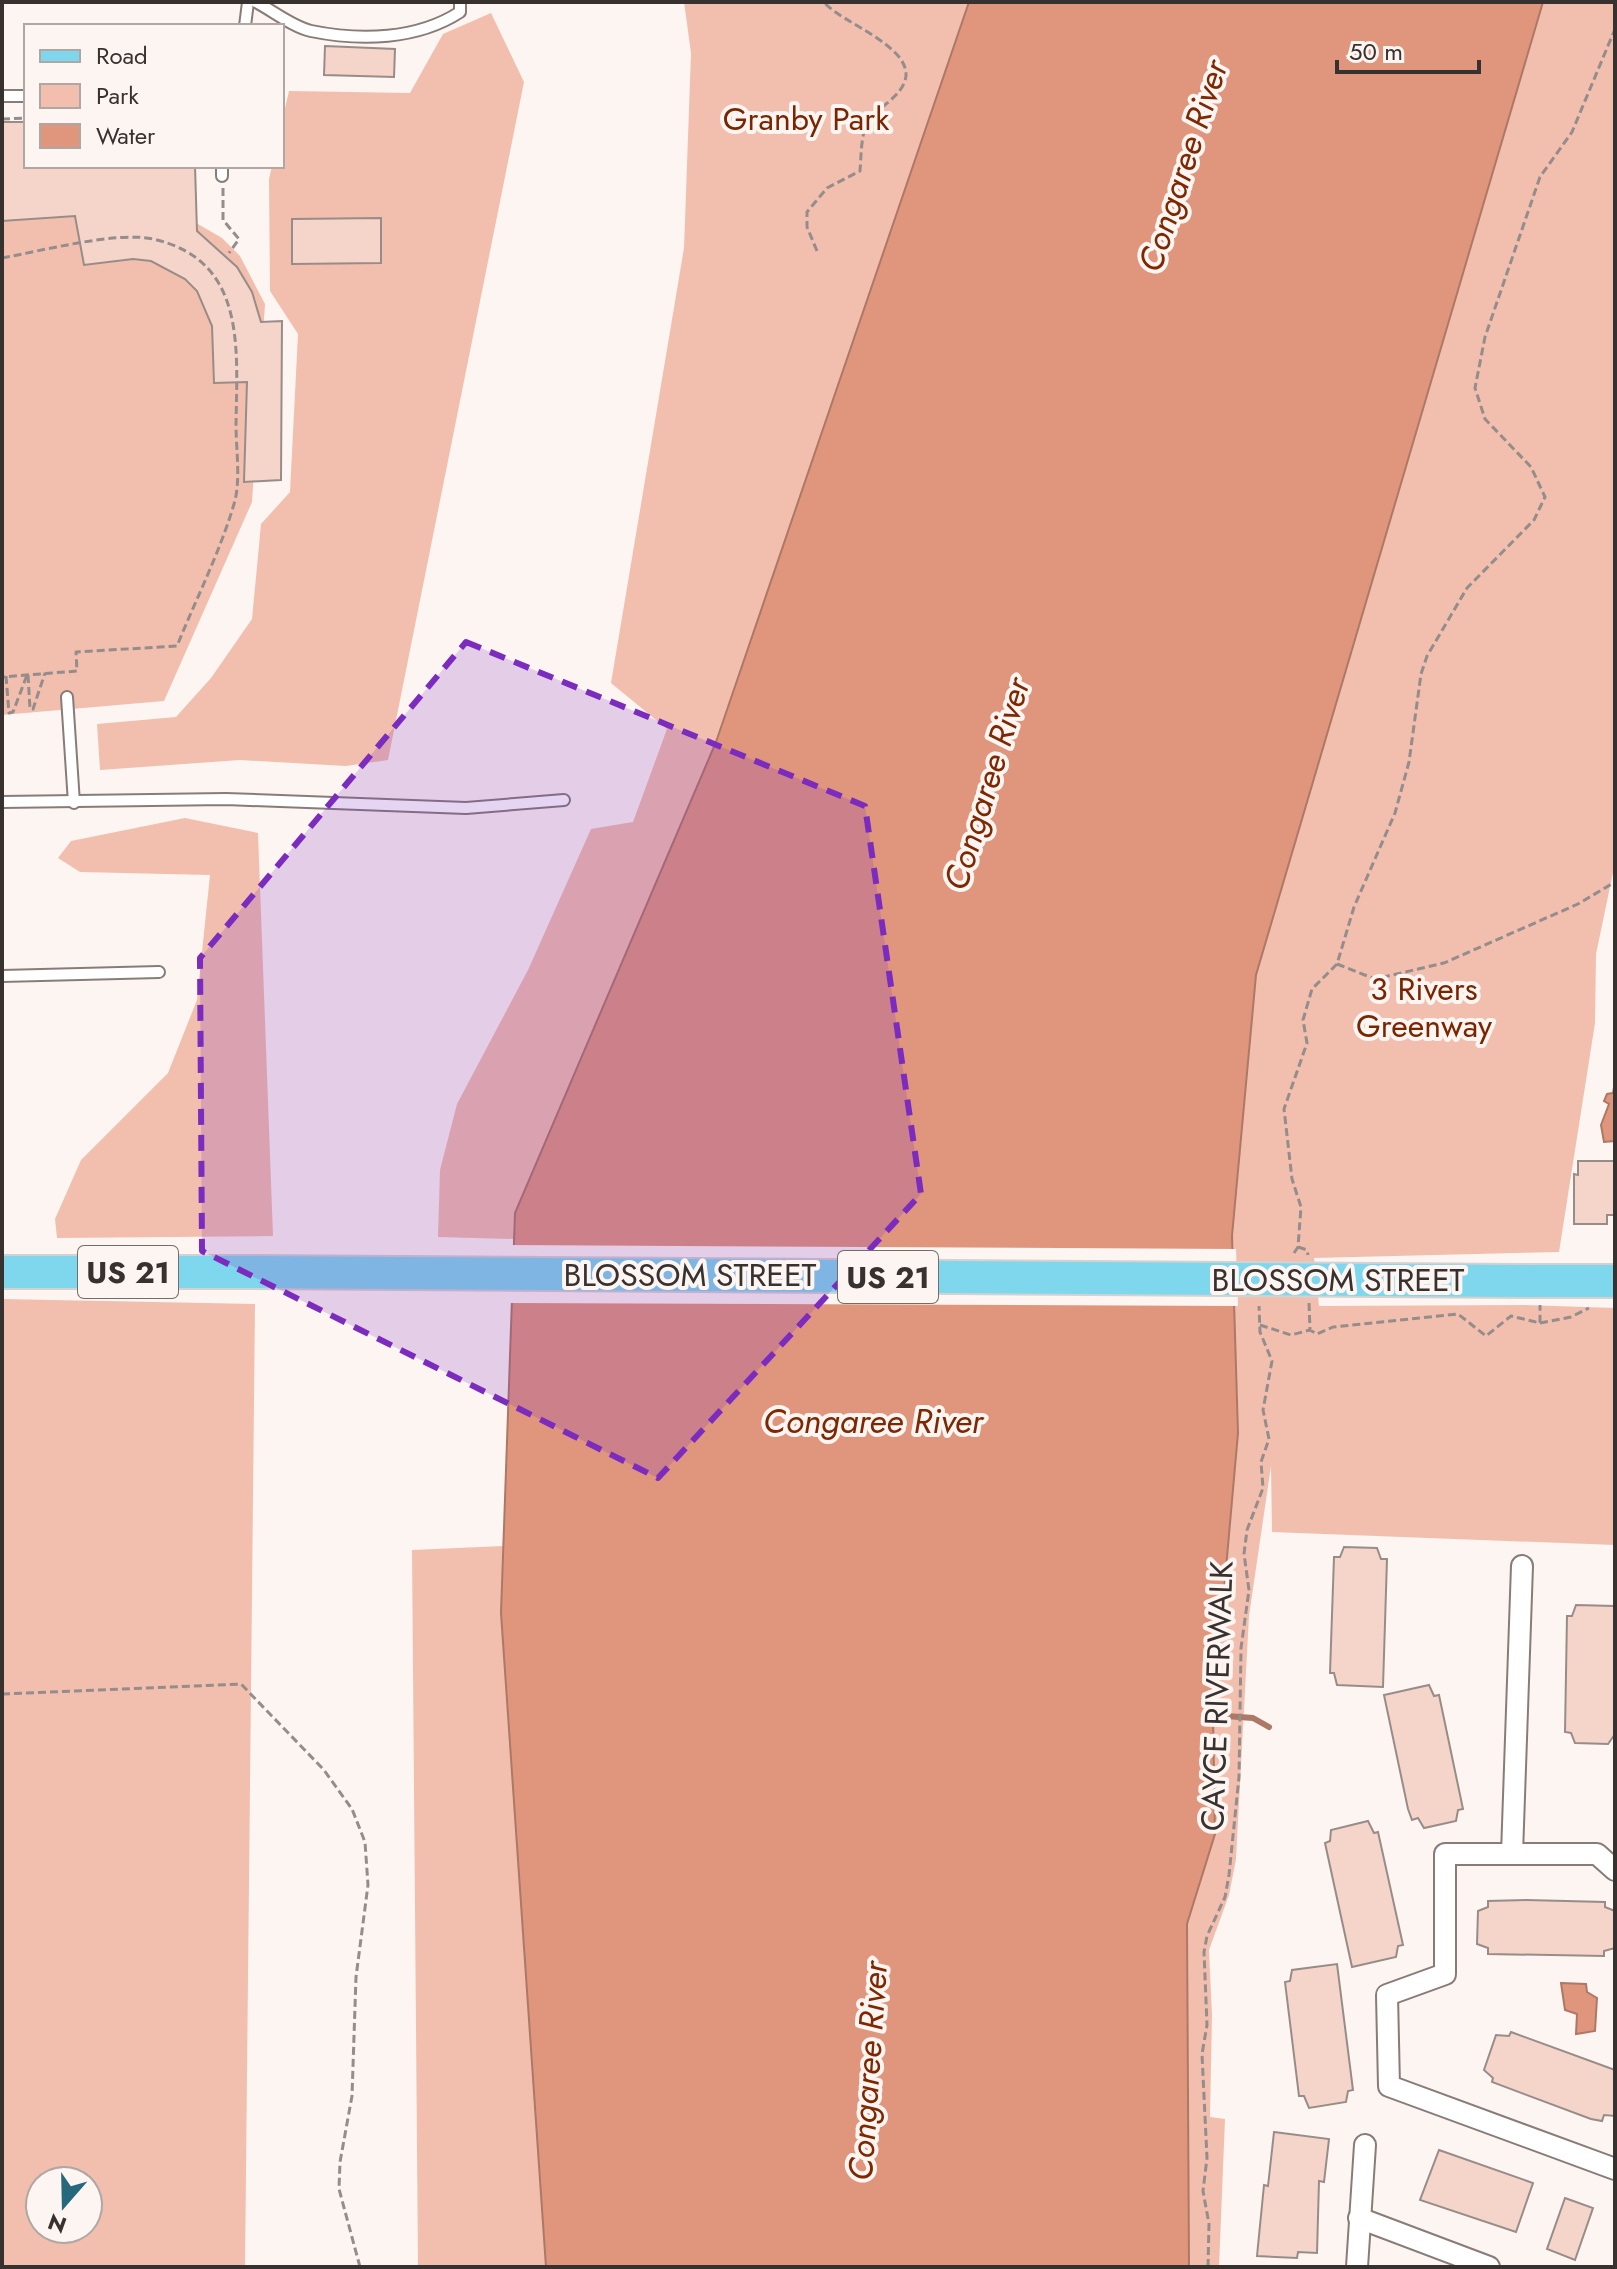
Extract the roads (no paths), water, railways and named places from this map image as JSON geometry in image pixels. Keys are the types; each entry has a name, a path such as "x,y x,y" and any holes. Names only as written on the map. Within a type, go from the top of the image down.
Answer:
{"main road":[{"name":"BLOSSOM STREET","path":"2,1272 255,1272 1530,1293 1615,1281"}],"street":[{"path":"1512,1854 1522,1566"},
{"path":"1615,1870 1597,1854 1445,1854 1445,1974 1387,1995 1389,2086 1615,2169"},
{"path":"1357,2267 1365,2145"},
{"path":"1359,2218 1489,2267"}],"lane":[{"path":"245,24 248,2"},
{"path":"256,2 309,31 395,37 443,23 460,12 460,2"},
{"path":"2,96 24,96"},
{"path":"67,697 74,803"},
{"path":"2,802 226,799 466,808 564,800"},
{"path":"2,976 159,972"}],"water":[{"name":"Congaree River","path":"969,2 1543,2 1256,975 1232,1236 1238,1433 1213,1715 1215,1834 1187,1924 1189,2267 546,2267 501,1613 515,1213 716,742"},
{"path":"1615,1082 1615,1141 1604,1142 1601,1125 1609,1104 1604,1101 1607,1094 1613,1093"},
{"path":"1561,1983 1586,1984 1587,1992 1597,1998 1595,2031 1576,2034 1577,2014 1565,2010"}],"waterway":[{"path":"1213,1715 1253,1718 1269,1727"}],"park label":[{"name":"Granby Park","path":"806,119"},
{"name":"3 Rivers Greenway","path":"1424,1008"}]}
